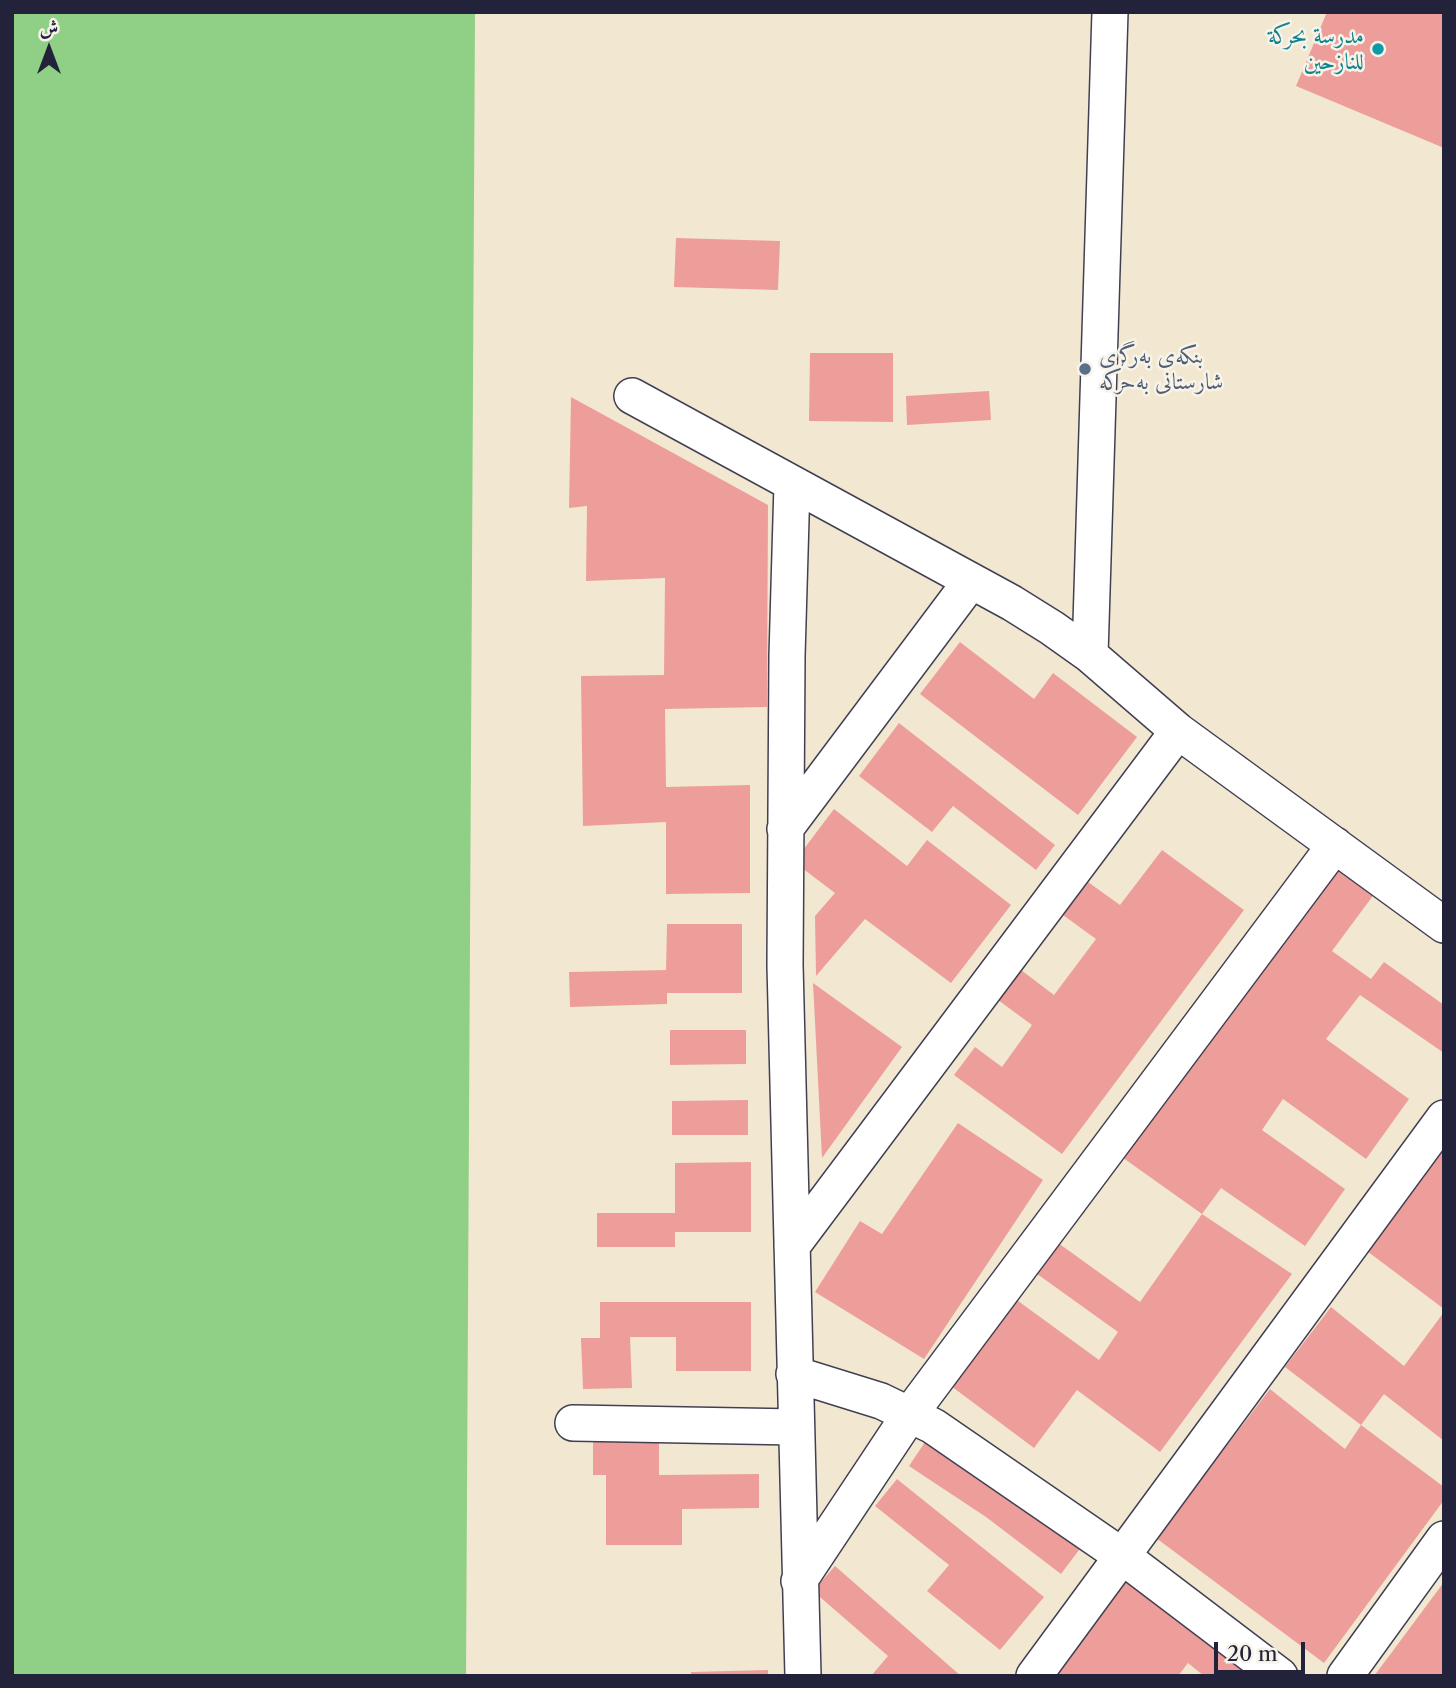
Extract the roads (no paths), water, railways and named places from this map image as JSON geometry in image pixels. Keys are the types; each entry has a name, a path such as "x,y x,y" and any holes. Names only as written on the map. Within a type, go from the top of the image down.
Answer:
{"street":[{"path":"1090,655 1110,12"},
{"path":"632,396 1052,628 1090,655 1178,731 1444,925"},
{"path":"792,484 785,829 794,1374 803,1676"},
{"path":"785,829 971,581"},
{"path":"792,1246 1178,731"},
{"path":"799,1581 910,1414 1335,845"},
{"path":"1034,1676 1444,1118"},
{"path":"794,1374 850,1389 910,1414 956,1440 1122,1556 1280,1676"},
{"path":"573,1423 796,1427"},
{"path":"1345,1676 1444,1539"}],"place":[{"name":"مدرسة بحركة للنازحين","path":"1378,49"},
{"name":"بنکەی بەرگری شارستانی بەحرکە","path":"1085,369"}]}
